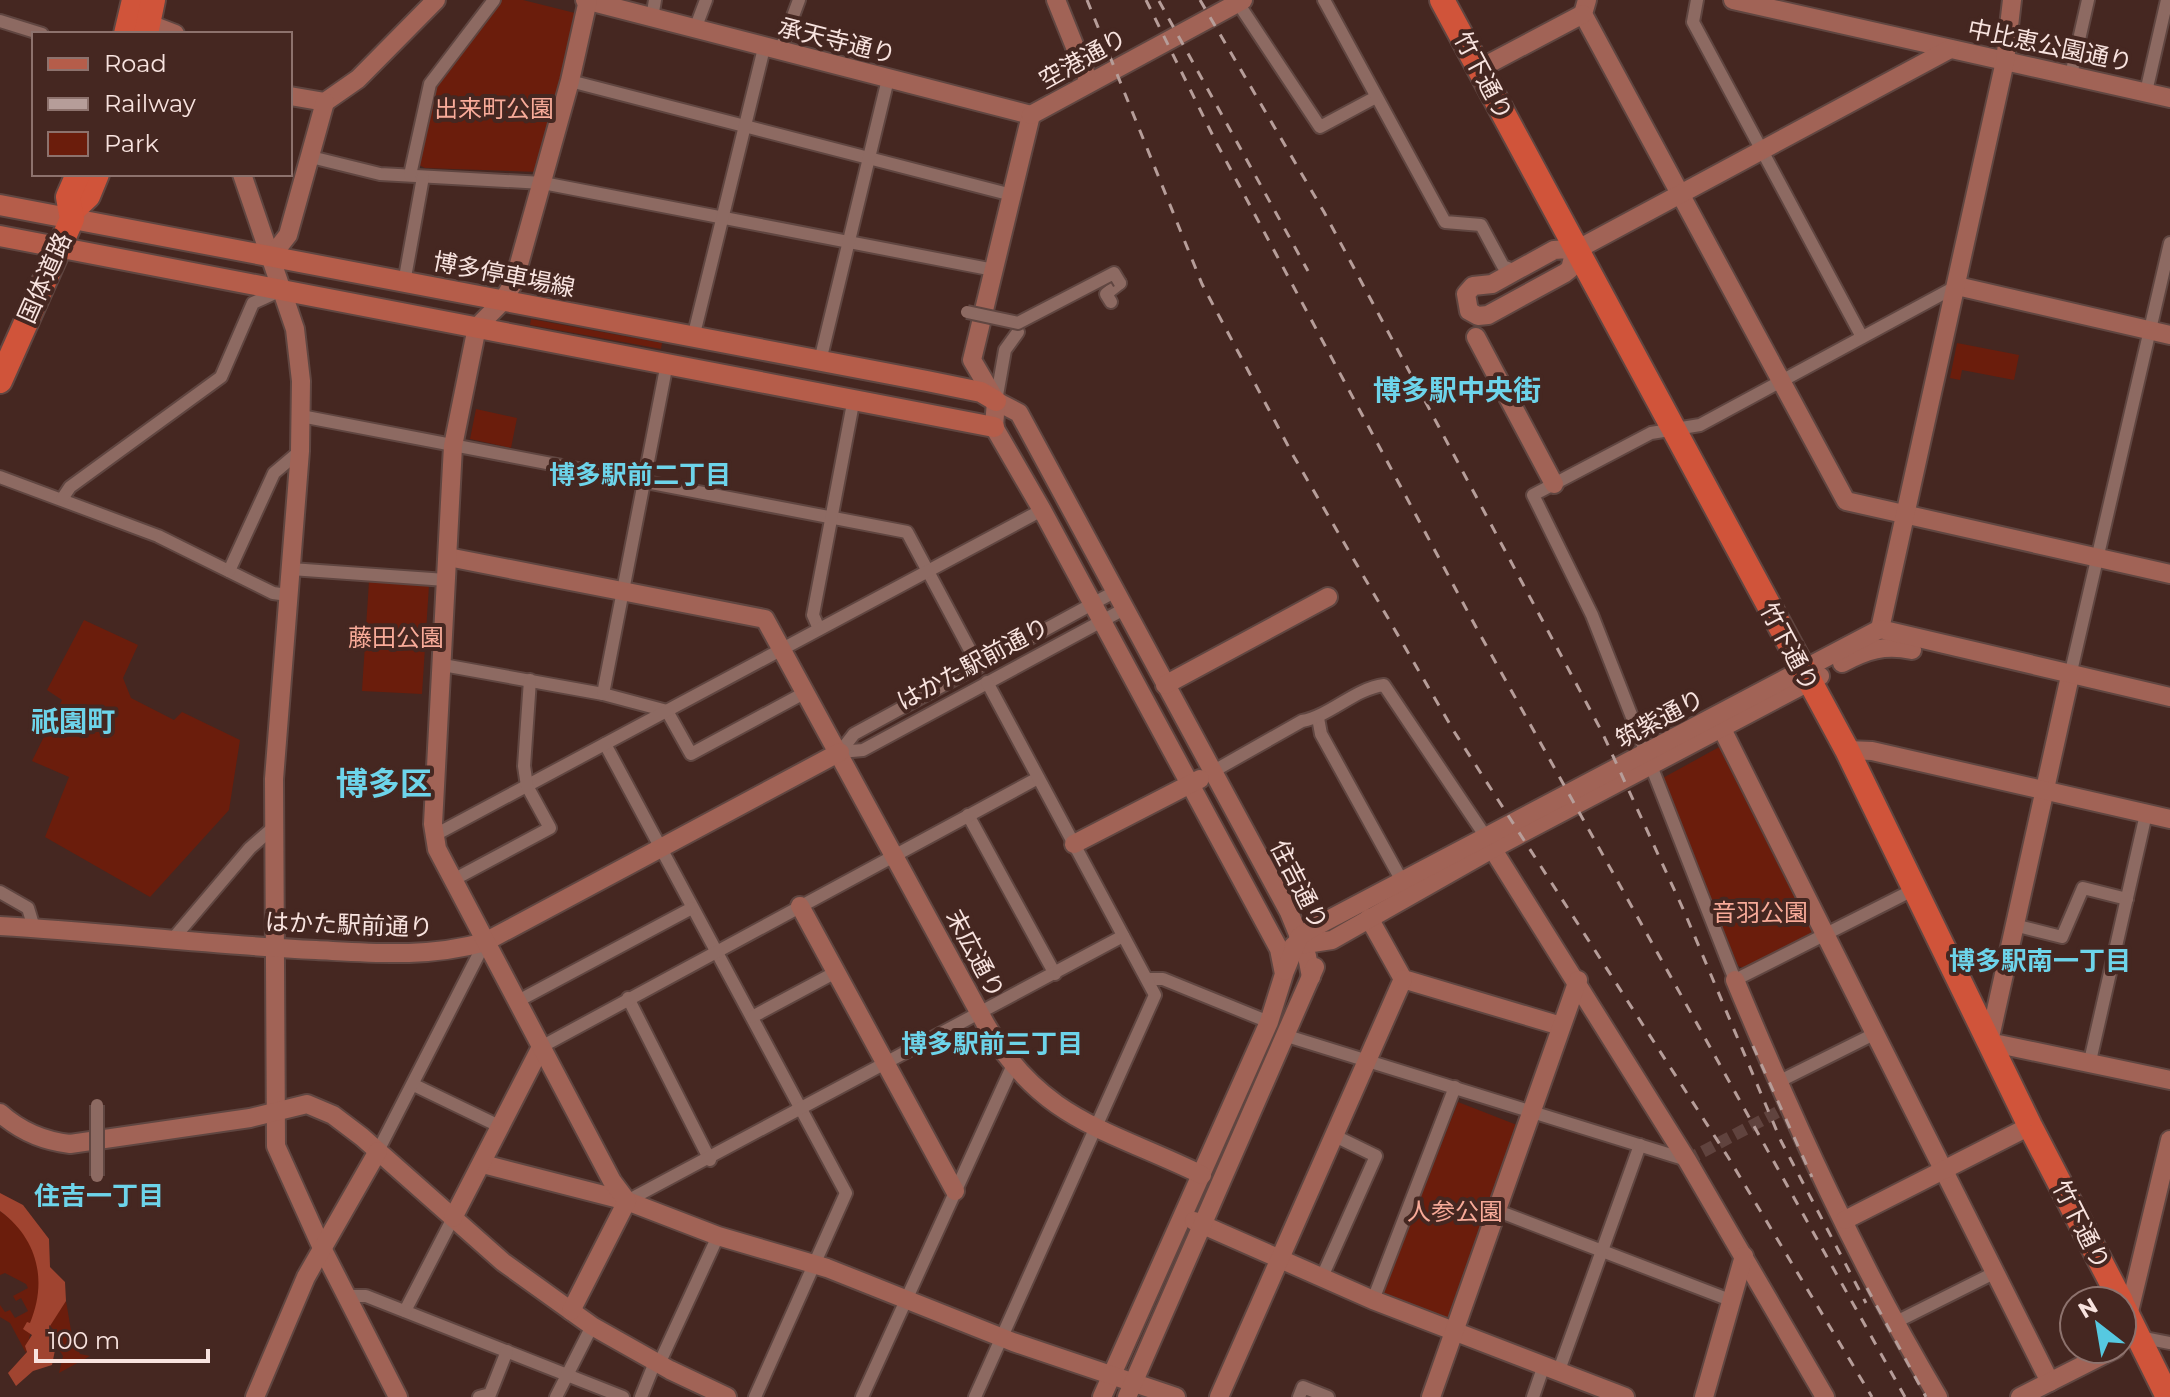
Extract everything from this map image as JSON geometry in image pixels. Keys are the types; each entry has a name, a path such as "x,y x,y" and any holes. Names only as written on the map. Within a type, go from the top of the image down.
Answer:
{"highway":[{"name":"竹下通り","path":"1442,0 1847,750 2108,1285"},
{"path":"72,215 68,197 77,176"},
{"path":"72,215 88,196 96,176"},
{"name":"国体道路","path":"0,381 72,215"},
{"name":"竹下通り","path":"2138,1343 2168,1397"}],"main road":[{"name":"博多停車場線","path":"0,205 72,215 270,258 981,392 996,401"},
{"path":"0,236 994,427"}],"street":[{"path":"270,258 288,235 325,102 358,79 436,0"},
{"path":"404,283 430,84 494,0"},
{"path":"587,0 570,81 514,282 502,302 477,327 453,446 433,836 485,942 612,1181 627,1201"},
{"name":"承天寺通り","path":"587,0 653,9 695,29 1031,115"},
{"path":"695,29 706,0"},
{"path":"693,338 745,128 772,49 799,0"},
{"path":"1056,0 1089,82"},
{"path":"1324,0 1445,222 1481,225 1503,266 1516,271"},
{"path":"1697,0 1693,22 1862,337"},
{"name":"中比恵公園通り","path":"1733,0 1804,7 1950,49 2170,98"},
{"path":"1880,629 2005,61 2012,0"},
{"path":"2071,75 2088,0"},
{"path":"2146,92 2167,0"},
{"path":"1241,5 1320,127 1376,97"},
{"name":"空港通り","path":"1031,115 1241,5"},
{"path":"1479,69 1585,7 1680,193 1846,501 2170,574"},
{"path":"139,18 170,32"},
{"path":"0,21 36,32"},
{"path":"1575,250 1570,269 1565,273 1488,315 1478,316 1469,311 1466,294 1473,286 1492,284 1554,250 1575,250 1950,49"},
{"path":"820,361 888,79"},
{"path":"570,81 1012,195"},
{"path":"292,96 325,102"},
{"path":"996,401 972,360 1031,115"},
{"path":"311,157 380,174 543,183 994,270"},
{"path":"243,176 295,329 301,416 278,705 274,827 276,1146 322,1248 398,1397"},
{"path":"2170,243 1989,1042 2170,1080"},
{"path":"994,427 1005,350 1021,331 1114,273 1120,283 1106,294 1111,302"},
{"path":"1938,1397 1894,1323 1778,1082 1592,615 1533,495 1651,433 1696,427 1957,286 2170,335"},
{"path":"62,499 70,487 221,377 253,303 283,289"},
{"path":"967,312 1021,331"},
{"path":"1476,337 1554,484"},
{"path":"603,694 667,363"},
{"path":"819,629 813,615 854,398"},
{"name":"住吉通り","path":"996,401 1019,413 1126,608 1289,912 1311,977"},
{"path":"301,416 907,532 979,667"},
{"name":"住吉通り","path":"994,427 1098,612 1279,949 1284,974"},
{"path":"229,571 274,473 300,451"},
{"path":"0,477 158,536 273,593 288,595"},
{"path":"433,836 1042,510"},
{"name":"末広通り","path":"448,557 765,619 980,1014 1012,1067 1042,1096 1096,1127 1202,1175"},
{"path":"291,569 446,580"},
{"name":"はかた駅前通り","path":"0,926 277,948 421,955 485,942 840,752 863,750 987,682 1098,612 1116,591"},
{"path":"1165,685 1328,597"},
{"name":"はかた駅前通り","path":"840,752 854,734 979,667 1098,612 1126,608"},
{"name":"筑紫通り","path":"1648,760 1722,729 1880,629 2170,697"},
{"name":"筑紫通り","path":"1298,943 1369,918 1490,843 1805,677 1861,653 1890,645 2065,681 2070,676"},
{"path":"443,665 603,694 667,711 691,754 806,692"},
{"path":"453,880 550,828 527,786 524,766 530,680"},
{"path":"975,1397 1155,995 987,682"},
{"path":"1074,844 1189,785 1302,721 1318,718 1371,687 1384,685 1578,980 1825,1397"},
{"path":"1318,718 1321,734 1402,881"},
{"path":"1722,729 2050,1382"},
{"path":"605,744 846,1193 755,1397"},
{"path":"1847,750 1872,751 2170,819"},
{"path":"405,1311 541,1047 1038,778"},
{"path":"2090,1061 2146,814"},
{"path":"968,815 1055,974"},
{"path":"172,940 250,848 274,827"},
{"name":"筑紫通り","path":"1327,932 1402,881 1490,843"},
{"path":"2014,925 2062,937 2083,888 2127,899"},
{"path":"1735,980 1913,890"},
{"path":"0,892 28,908 34,928"},
{"path":"800,906 955,1191"},
{"path":"518,1001 692,908"},
{"path":"1130,1390 1287,1036 1327,932 1306,928 1289,912"},
{"path":"1369,918 1403,979 1561,1026"},
{"path":"1102,1397 1269,1022 1284,974 1298,943 1275,938 1266,928"},
{"path":"571,1311 627,1201 710,1160 1123,936"},
{"path":"255,1397 322,1248 414,1085 485,942"},
{"path":"752,1017 836,972"},
{"path":"1148,979 1163,979 1269,1022"},
{"path":"1219,1397 1278,1257 1403,979"},
{"path":"1431,1397 1578,980"},
{"path":"628,998 710,1160"},
{"path":"1778,1082 1874,1034"},
{"path":"1287,1036 1687,1160"},
{"path":"862,1397 1012,1067"},
{"path":"414,1085 501,1127"},
{"path":"1373,1300 1455,1087"},
{"path":"0,1113 20,1128 92,1130 170,1115 251,1107 277,1110 307,1104 333,1115 513,1270 592,1326 657,1363 727,1397"},
{"path":"97,1105 97,1176"},
{"path":"1845,1220 2030,1126"},
{"path":"1322,1277 1376,1156 1333,1135"},
{"path":"2135,1285 2170,1140"},
{"path":"1533,1397 1551,1370 1602,1250 1640,1145"},
{"path":"483,1164 627,1201 718,1236 815,1265 906,1298 1002,1337 1112,1376 1130,1390 1176,1397"},
{"path":"1498,1211 1730,1300"},
{"path":"1184,1217 1373,1300 1625,1397"},
{"path":"641,1397 718,1236"},
{"path":"1704,1397 1744,1256"},
{"path":"1894,1323 1994,1273"},
{"path":"346,1296 366,1296 623,1397"},
{"path":"556,1397 592,1326"},
{"path":"2138,1327 2170,1343"},
{"path":"479,1397 490,1394 507,1351"},
{"path":"2020,1397 2083,1365"},
{"path":"1299,1397 1303,1387 1328,1397"}],"green space":[{"name":"出来町公園","path":"501,0 523,0 579,14 540,172 425,168 417,164 438,82"},
{"path":"531,319 662,343 661,349 530,325"},
{"path":"1957,343 2019,355 2014,380 1962,370 1960,380 1950,378"},
{"path":"476,409 517,418 511,448 470,439"},
{"name":"藤田公園","path":"369,581 429,585 422,694 362,691"},
{"path":"84,620 138,645 123,678 131,698 174,720 182,712 240,740 229,810 150,897 45,837 69,777 32,761 62,700 47,690"},
{"name":"音羽公園","path":"1721,746 1813,929 1811,933 1743,968 1738,966 1661,779"},
{"name":"人参公園","path":"1458,1102 1527,1129 1452,1322 1382,1295"},
{"path":"0,1211 19,1226 33,1248 42,1280 26,1353 10,1323 0,1317 0,1305 5,1312 10,1310 15,1318 28,1311 21,1298 16,1301 13,1296 28,1288 5,1273 0,1275"},
{"path":"66,1301 72,1336 80,1354 90,1356 59,1373 63,1356 50,1328"}],"shaded area":[{"path":"0,1193 23,1205 49,1239 50,1267 65,1282 66,1301 50,1326 55,1350 52,1365 33,1371 16,1386 8,1373 27,1352 25,1346 32,1335 23,1329 27,1322 30,1323 35,1307 38,1276 36,1261 23,1234 0,1211"}],"tunnel":[{"path":"1687,1160 1789,1106"}],"railway":[{"path":"1087,0 1202,284 1294,457 1455,733 1728,1157 1872,1397"},
{"path":"1146,0 1217,144 1477,629 1905,1397"},
{"path":"1200,0 1324,212 1602,732 1684,911 1781,1141 1866,1303"},
{"path":"1159,1 1308,271"},
{"path":"1753,1046 1812,1177"},
{"path":"1867,1288 1926,1397"}],"district":[{"name":"博多駅中央街","path":"1457,390"},
{"name":"博多駅前二丁目","path":"640,475"},
{"name":"祇園町","path":"73,721"},
{"name":"博多区","path":"384,784"},
{"name":"博多駅南一丁目","path":"2040,961"},
{"name":"博多駅前三丁目","path":"992,1044"},
{"name":"住吉一丁目","path":"99,1196"}]}
